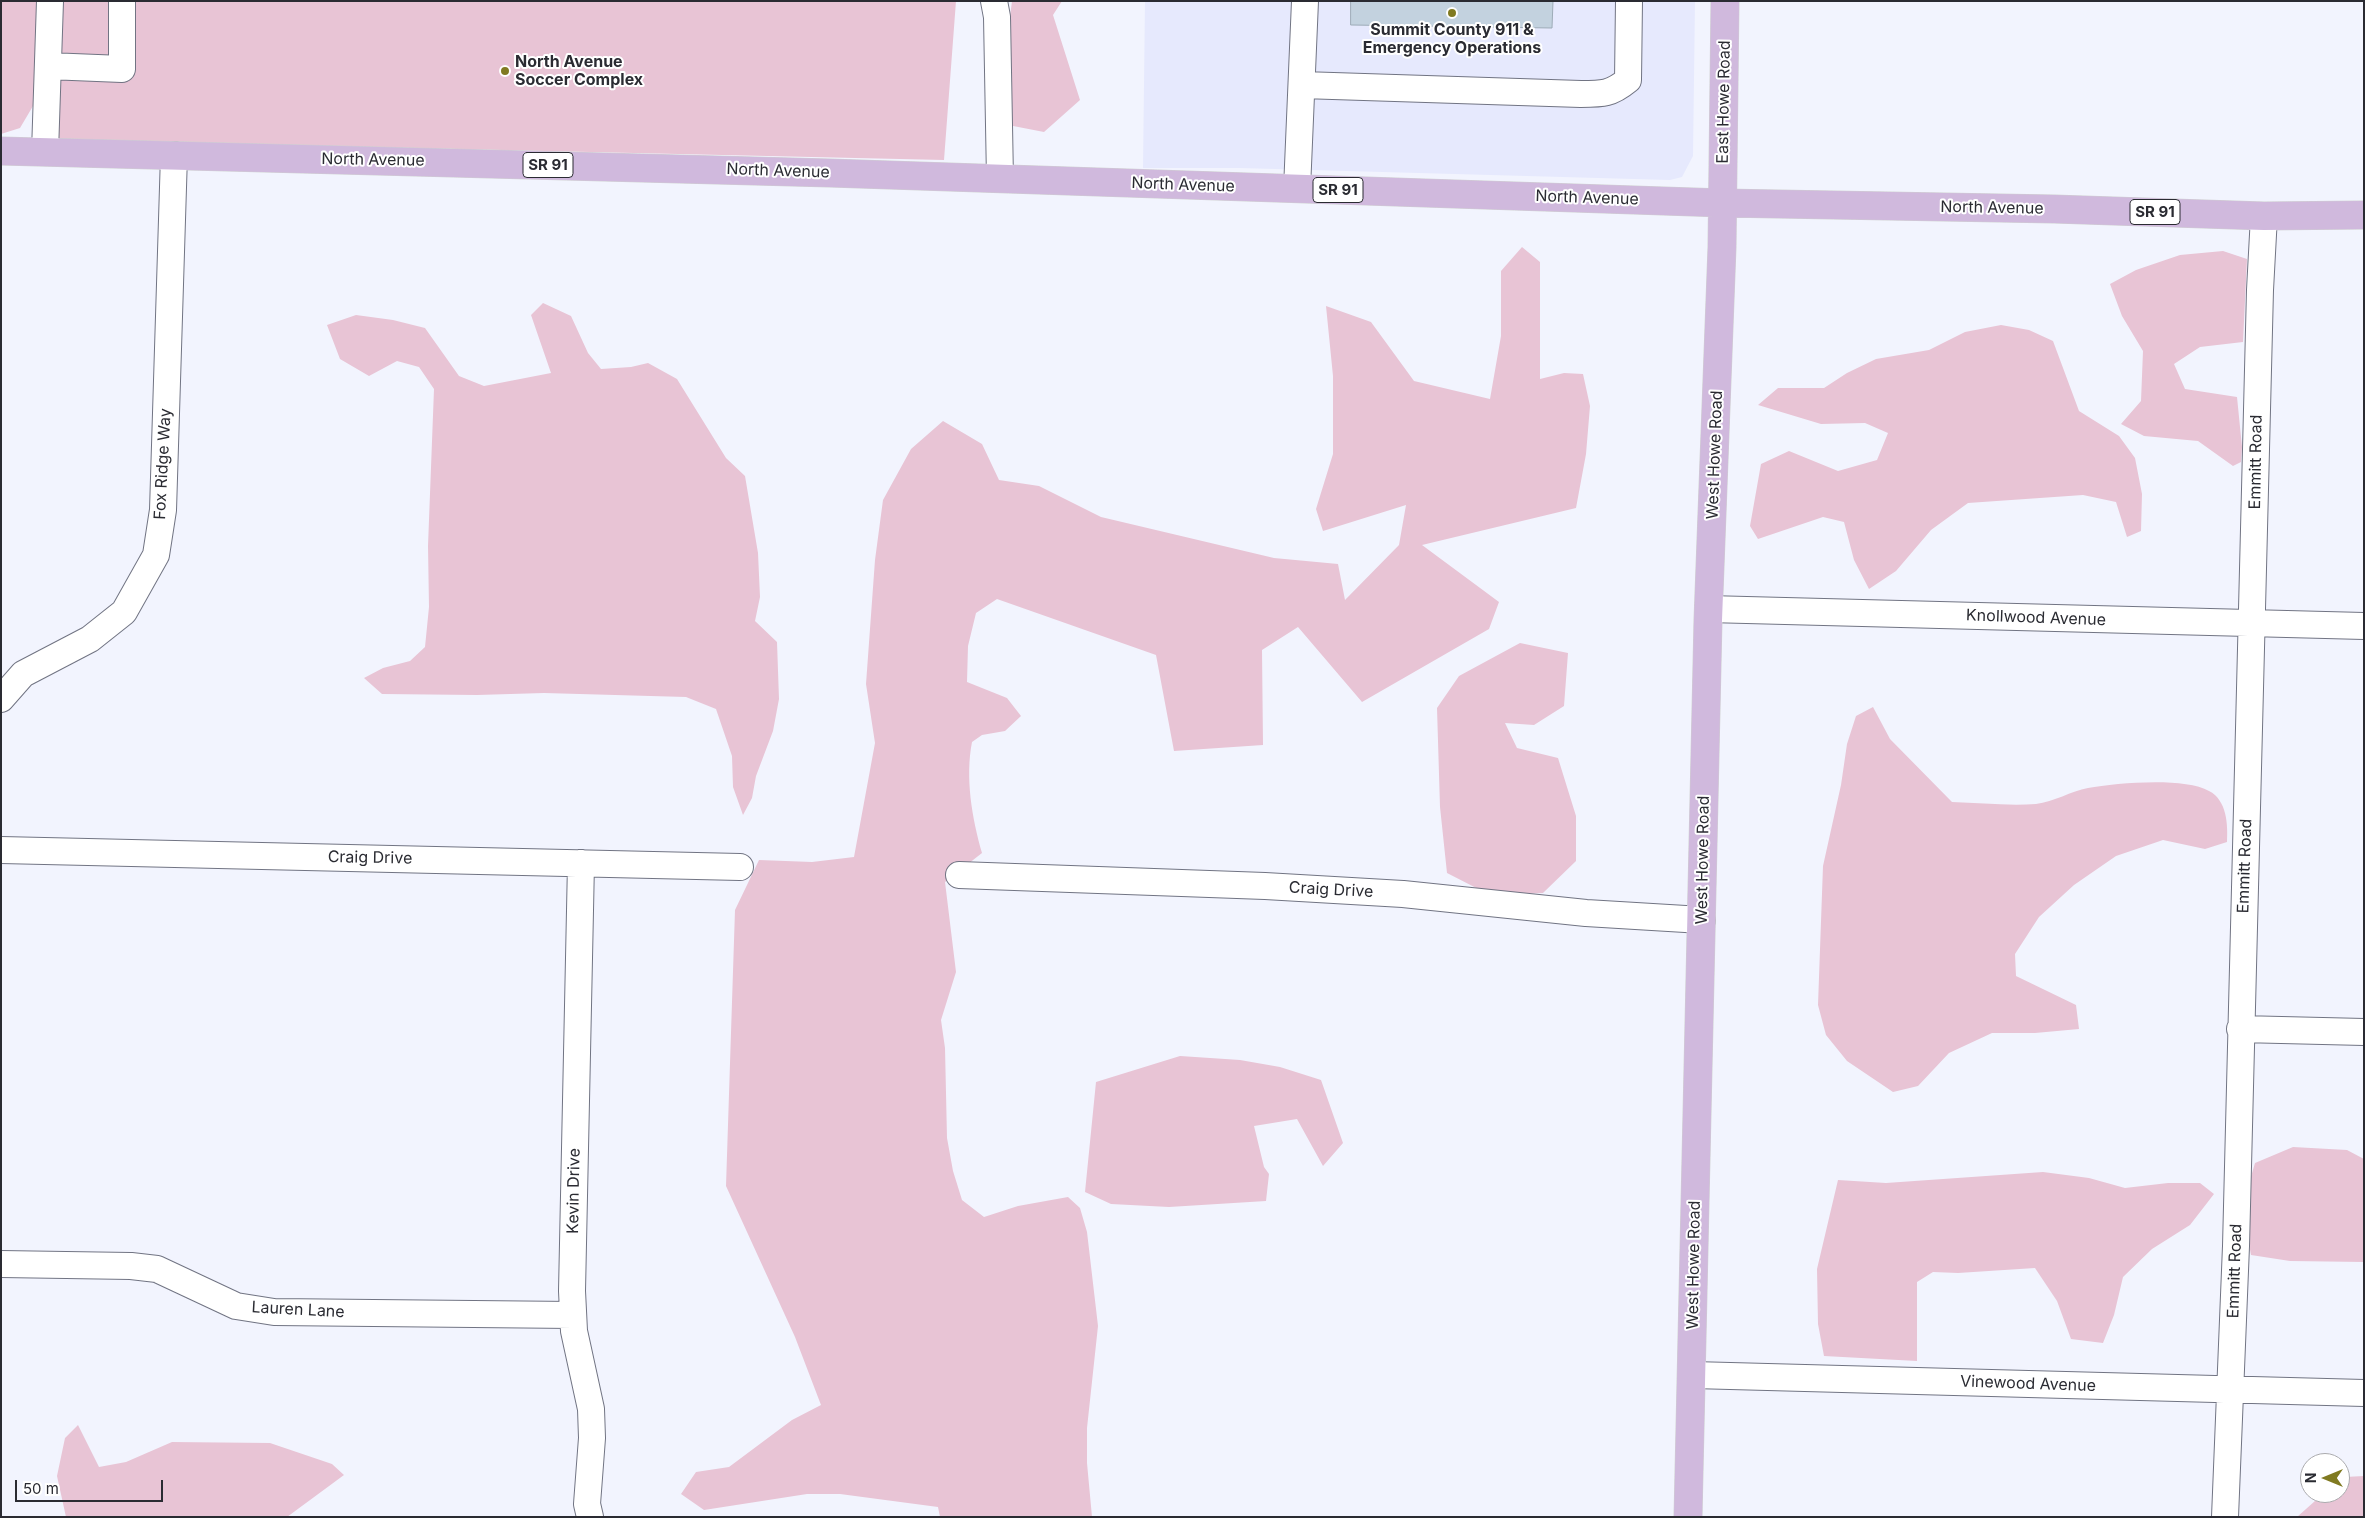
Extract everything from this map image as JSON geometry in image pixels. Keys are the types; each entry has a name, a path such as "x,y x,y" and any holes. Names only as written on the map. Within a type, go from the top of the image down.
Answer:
{"main road":[{"name":"East Howe Road","path":"1723,203 1725,1"},
{"name":"North Avenue","path":"1,152 174,155 1000,179 1723,203 2054,209 2264,216 2364,216"},
{"name":"West Howe Road","path":"1688,1517 1693,1375 1708,609 1719,375 1723,203"}],"street":[{"path":"44,152 50,1"},
{"path":"48,66 122,69 122,1"},
{"path":"994,1 997,17 1000,179"},
{"path":"1297,189 1305,1"},
{"path":"1302,85 1582,94 1602,94 1615,91 1628,80 1629,1"},
{"name":"Fox Ridge Way","path":"1,699 23,674 90,639 124,612 156,555 163,510 174,155"},
{"name":"Emmitt Road","path":"2226,1517 2253,623 2260,290 2264,216"},
{"name":"Knollwood Avenue","path":"1708,609 2364,626"},
{"name":"Craig Drive","path":"1,850 740,867"},
{"name":"Kevin Drive","path":"581,863 573,1315 574,1331 591,1409 592,1438 587,1504 590,1517"},
{"name":"Craig Drive","path":"960,875 1246,885 1403,894 1586,913 1702,920"},
{"path":"2240,1029 2364,1032"},
{"name":"Lauren Lane","path":"1,1264 132,1266 157,1269 236,1306 274,1312 573,1315"},
{"name":"Vinewood Avenue","path":"1693,1375 2364,1393"}],"shaded area":[{"path":"1,1 40,1 39,77 33,106 20,128 1,134"},
{"name":"North Avenue Soccer Complex","path":"62,1 956,1 944,160 58,140"},
{"path":"1012,1 1062,1 1053,15 1080,100 1044,132 1008,125 1006,48"},
{"path":"1145,1 1695,1 1693,156 1682,177 1670,180 1239,168 1143,168"},
{"path":"1522,247 1540,262 1540,379 1564,373 1583,374 1590,406 1586,454 1576,508 1422,545 1499,602 1489,629 1362,702 1298,627 1262,650 1263,745 1174,751 1156,655 997,599 976,613 968,646 967,682 1007,698 1021,716 1005,731 982,735 972,742 969,784 975,826 982,853 945,882 956,972 941,1020 945,1048 947,1138 953,1171 962,1200 984,1217 1018,1206 1068,1197 1080,1208 1087,1232 1098,1326 1087,1428 1087,1463 1092,1517 940,1517 938,1507 840,1494 807,1494 704,1510 681,1494 696,1472 729,1467 792,1420 821,1405 795,1337 726,1186 735,910 759,860 812,862 854,857 875,743 866,684 875,560 883,500 911,449 943,421 982,444 999,480 1039,486 1101,517 1274,558 1338,564 1345,600 1399,545 1406,505 1323,531 1316,509 1333,454 1333,376 1326,306 1371,322 1414,381 1490,399 1501,336 1501,271"},
{"path":"2223,251 2247,259 2243,342 2200,347 2174,364 2185,389 2237,397 2242,447 2241,462 2233,466 2198,441 2144,436 2121,424 2141,401 2143,351 2122,316 2110,284 2136,270 2180,255"},
{"path":"543,303 571,316 588,353 601,369 631,367 648,363 677,379 726,458 745,476 758,553 760,597 755,621 777,642 779,699 773,731 756,776 752,798 743,815 733,787 732,756 716,709 686,697 544,693 477,695 382,694 364,678 383,668 410,661 425,647 429,607 428,546 434,389 419,367 397,361 369,376 340,359 327,325 356,315 393,320 425,328 459,376 484,386 551,373 531,315"},
{"path":"2001,325 2029,330 2053,341 2079,411 2119,436 2135,458 2142,494 2141,531 2127,537 2116,502 2083,495 1968,503 1931,530 1896,571 1869,589 1854,560 1844,522 1823,517 1758,539 1750,526 1761,464 1789,451 1838,471 1877,460 1888,433 1865,423 1821,424 1758,405 1778,388 1824,388 1847,373 1876,359 1929,350 1965,332"},
{"path":"1520,643 1568,653 1564,706 1534,725 1505,723 1517,748 1558,758 1576,816 1576,861 1543,893 1490,895 1447,873 1440,807 1437,708 1459,676"},
{"path":"1873,707 1890,739 1952,802 2005,805 2036,804 2082,789 2100,786 2150,782 2184,784 2209,791 2220,800 2227,828 2227,842 2205,849 2163,840 2116,856 2074,885 2039,917 2015,954 2016,976 2076,1005 2079,1029 2035,1033 1992,1033 1949,1053 1918,1086 1893,1092 1847,1061 1826,1035 1818,1005 1823,866 1841,785 1847,744 1856,716"},
{"path":"1180,1056 1240,1060 1280,1067 1321,1080 1343,1143 1323,1166 1297,1119 1254,1126 1264,1167 1269,1174 1266,1201 1169,1207 1111,1204 1085,1192 1096,1082"},
{"path":"2293,1147 2347,1150 2364,1159 2364,1262 2290,1261 2251,1255 2242,1207 2255,1163"},
{"path":"2043,1172 2089,1178 2125,1188 2168,1183 2200,1183 2214,1194 2190,1225 2152,1249 2123,1277 2114,1315 2103,1343 2071,1339 2057,1301 2035,1268 1958,1273 1933,1272 1917,1282 1917,1361 1824,1356 1818,1324 1817,1269 1838,1180 1886,1183"},
{"path":"78,1425 99,1467 126,1462 172,1442 270,1443 332,1464 344,1475 287,1517 66,1517 57,1476 65,1438"},
{"path":"2364,1476 2364,1517 2297,1517 2313,1503 2350,1503 2350,1477"}],"building":[{"name":"Summit County 911 & Emergency Operations","path":"1351,1 1553,1 1552,28 1351,25"}],"place":[{"name":"Summit County 911 & Emergency Operations","path":"1452,13"},
{"name":"North Avenue Soccer Complex","path":"505,71"}]}
